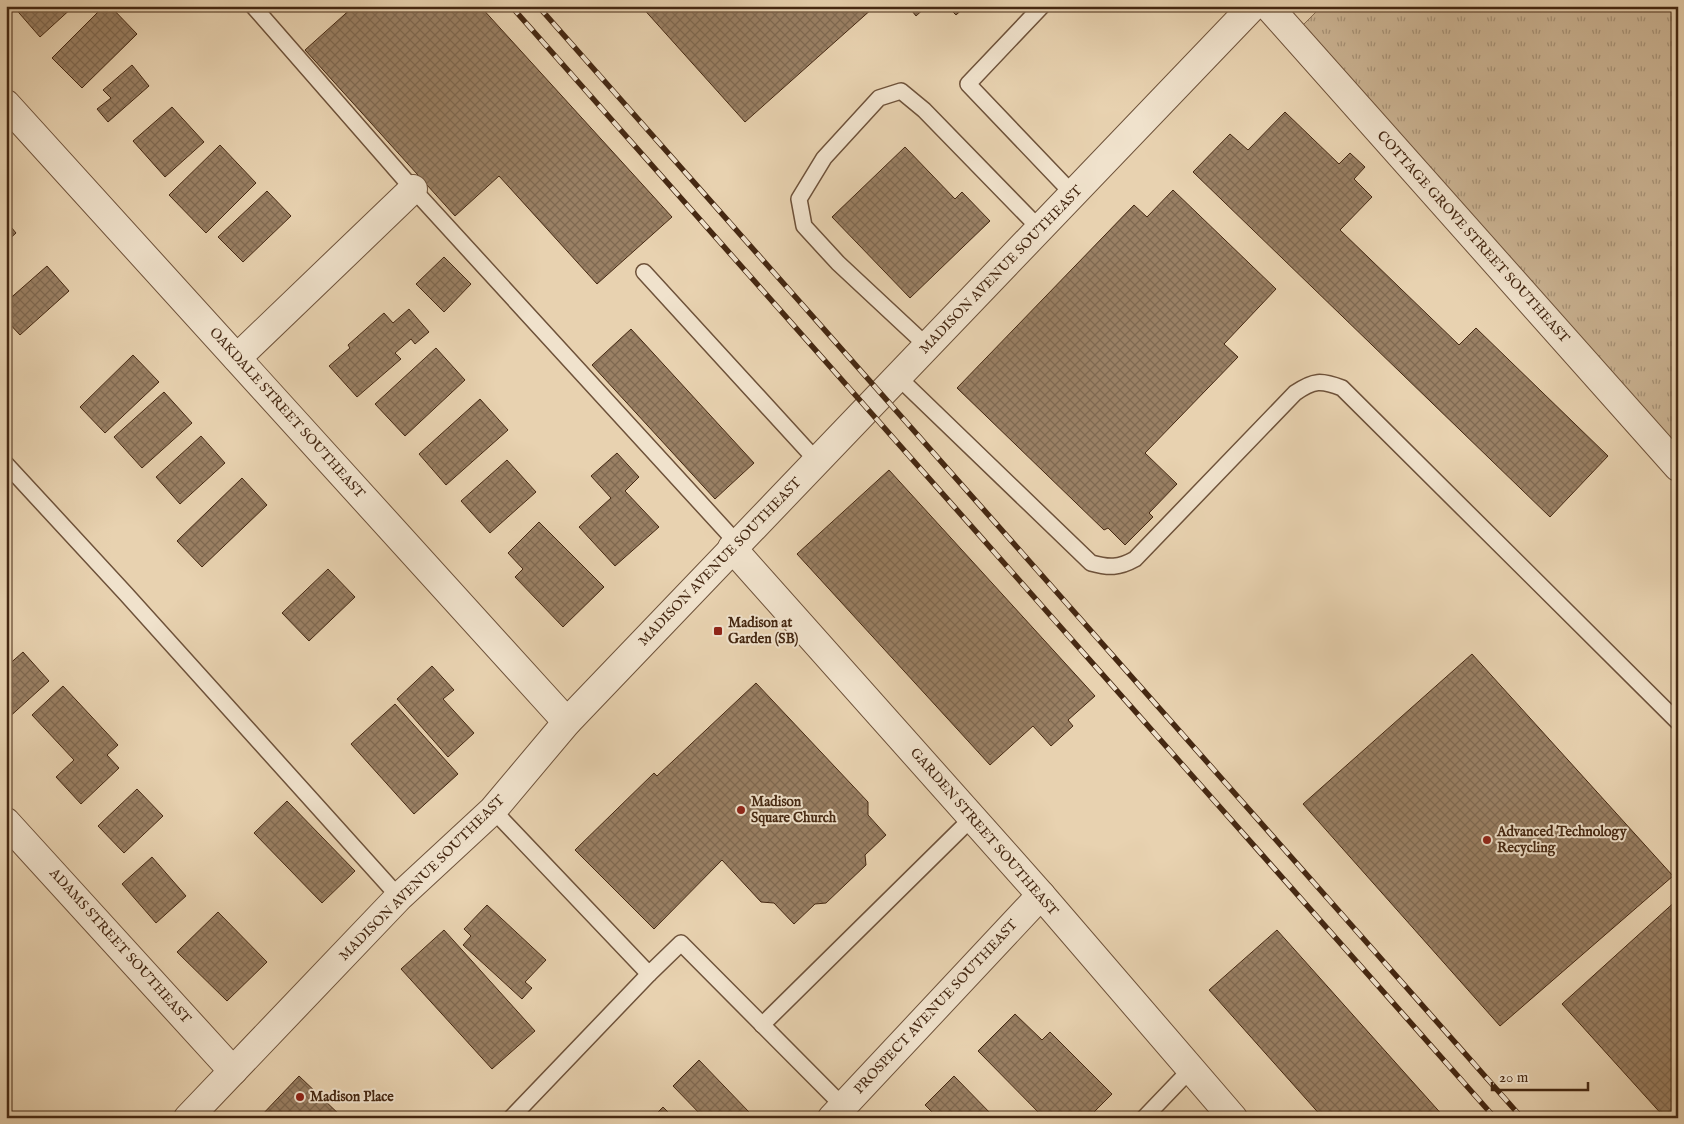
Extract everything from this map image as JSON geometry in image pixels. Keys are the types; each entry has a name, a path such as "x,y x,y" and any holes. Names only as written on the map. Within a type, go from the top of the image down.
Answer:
{"street":[{"name":"COTTAGE GROVE STREET SOUTHEAST","path":"1268,6 1678,467"},
{"name":"MADISON AVENUE SOUTHEAST","path":"188,1118 399,897 493,810 567,722 1040,229 1244,10"},
{"name":"OAKDALE STREET SOUTHEAST","path":"6,104 567,722"},
{"path":"237,358 413,188"},
{"name":"GARDEN STREET SOUTHEAST","path":"735,546 1041,895 1233,1118"},
{"name":"ADAMS STREET SOUTHEAST","path":"6,822 233,1071"},
{"name":"PROSPECT AVENUE SOUTHEAST","path":"838,1112 1041,895"}],"lane":[{"path":"253,6 413,188 735,546"},
{"path":"1042,6 968,84 1073,194"},
{"path":"927,346 838,263 804,226 799,199 824,158 878,98 901,91 924,110 1040,229"},
{"path":"644,272 817,461"},
{"path":"898,377 1091,563 1110,568 1123,566 1135,559 1295,393 1308,384 1324,381 1342,388 1678,722"},
{"path":"6,464 399,897"},
{"path":"493,810 649,974"},
{"path":"762,1025 972,818"},
{"path":"511,1118 681,943 762,1025 838,1112"},
{"path":"1144,1118 1191,1069"}],"green space":[{"path":"1322,6 1678,6 1678,451 1301,27"}],"building":[{"path":"13,6 74,6 40,37"},
{"path":"104,6 110,6 137,34 82,88 52,58"},
{"path":"354,6 480,6 672,217 597,284 499,176 455,216 305,50"},
{"path":"641,6 871,6 873,8 745,122"},
{"path":"908,6 927,6 916,16"},
{"path":"947,6 966,6 956,15"},
{"path":"132,65 149,86 108,122 97,109 111,98 103,90"},
{"path":"172,107 204,142 165,177 133,141"},
{"path":"1285,112 1339,164 1350,153 1365,167 1354,179 1372,197 1340,230 1459,345 1476,328 1608,456 1550,517 1193,172 1230,134 1248,150"},
{"path":"220,145 256,183 206,233 169,195"},
{"path":"905,147 955,199 962,192 990,221 910,298 832,217"},
{"path":"1173,190 1276,289 1224,344 1238,357 1145,453 1177,484 1149,513 1153,517 1125,545 1108,528 1104,530 957,388 1134,205 1147,217"},
{"path":"267,191 291,216 243,262 218,237"},
{"path":"6,221 16,233 6,242"},
{"path":"444,257 471,284 444,312 416,284"},
{"path":"47,266 69,291 20,335 6,320 6,302"},
{"path":"409,309 429,332 415,344 411,339 395,353 401,359 357,397 329,366 350,348 348,345 384,313 393,323"},
{"path":"631,329 754,463 715,499 592,365"},
{"path":"436,348 465,380 405,436 375,404"},
{"path":"133,355 159,382 105,433 80,407"},
{"path":"164,392 192,423 142,468 114,437"},
{"path":"480,399 508,430 446,485 419,454"},
{"path":"201,436 225,463 180,504 156,477"},
{"path":"617,453 639,477 625,491 659,527 615,566 579,527 611,498 591,476"},
{"path":"507,460 536,492 490,533 461,501"},
{"path":"889,470 1095,696 1068,720 1073,726 1051,746 1033,726 990,765 797,554"},
{"path":"242,478 267,505 202,567 177,541"},
{"path":"539,522 604,587 563,627 515,577 523,569 508,553"},
{"path":"328,569 355,597 309,641 282,613"},
{"path":"23,652 49,681 6,720 6,667"},
{"name":"Advanced Technology Recycling","path":"1472,654 1673,876 1500,1026 1303,804"},
{"path":"432,666 454,690 443,699 474,733 448,757 397,699"},
{"name":"Madison Square Church","path":"756,683 868,802 868,815 886,835 865,855 866,865 826,903 815,904 794,924 774,903 761,902 722,860 654,929 575,850 654,773 657,776"},
{"path":"63,686 118,745 107,755 119,768 81,804 56,777 74,760 32,715"},
{"path":"395,704 458,774 414,814 351,744"},
{"path":"137,789 163,816 124,853 98,826"},
{"path":"287,801 355,871 322,903 254,833"},
{"path":"152,857 186,896 156,923 122,884"},
{"path":"1678,899 1678,1118 1665,1118 1562,1004"},
{"path":"487,905 546,960 525,982 532,988 522,999 463,945 471,936 464,929"},
{"path":"218,912 267,962 227,1001 177,952"},
{"path":"444,930 535,1031 492,1069 401,969"},
{"path":"1277,930 1445,1118 1323,1118 1209,990"},
{"path":"1015,1014 1042,1040 1050,1032 1112,1094 1088,1118 1044,1118 978,1051"},
{"path":"699,1060 749,1112 743,1118 704,1118 673,1086"},
{"name":"Madison Place","path":"299,1076 343,1118 259,1118"},
{"path":"954,1076 995,1118 938,1118 925,1105"},
{"path":"663,1107 674,1118 652,1118"}],"railway":[{"path":"511,6 1495,1118"},
{"path":"538,6 1522,1118"}],"place":[{"name":"Madison at Garden (SB)","path":"718,631"},
{"name":"Madison Square Church","path":"741,810"},
{"name":"Advanced Technology Recycling","path":"1487,840"},
{"name":"Madison Place","path":"300,1097"}]}
